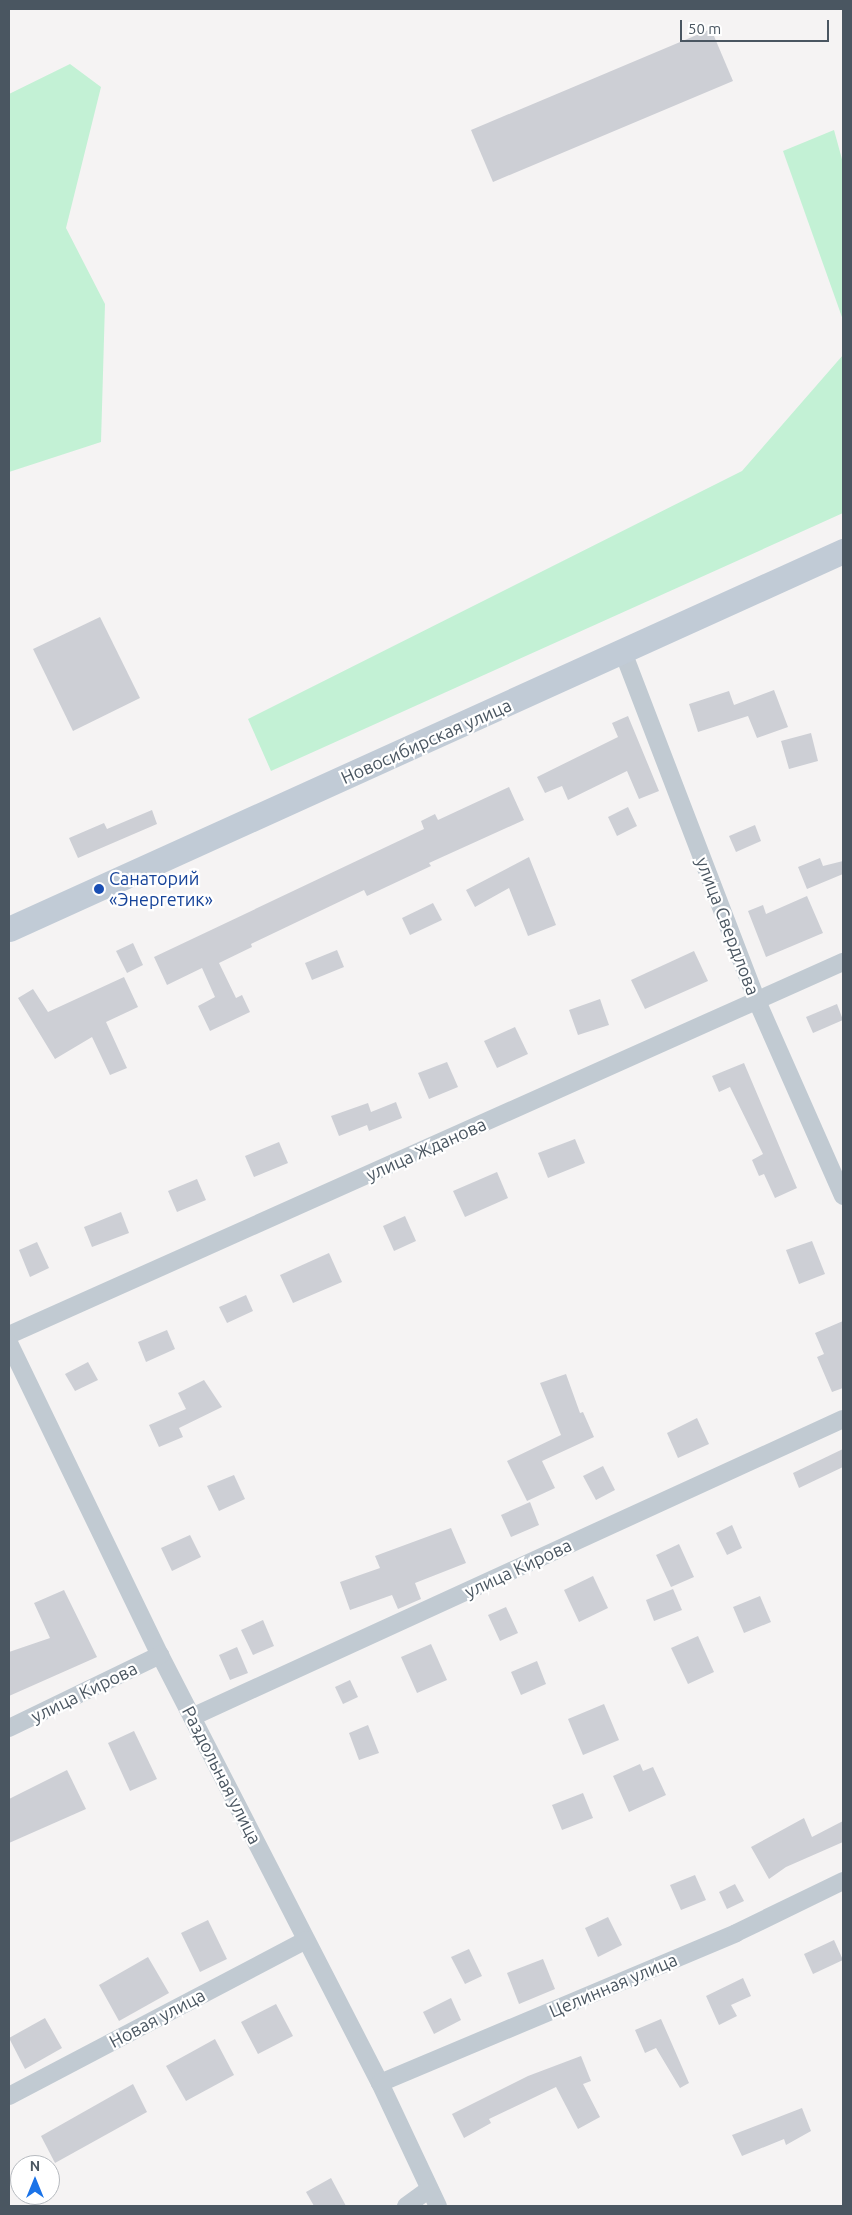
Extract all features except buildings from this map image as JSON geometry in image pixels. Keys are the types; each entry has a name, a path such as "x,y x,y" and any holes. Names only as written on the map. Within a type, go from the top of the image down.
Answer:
{"street":[{"name":"Новосибирская улица","path":"9,929 843,551"},
{"name":"улица Свердлова","path":"623,652 757,1001 843,1196"},
{"name":"улица Жданова","path":"9,1335 843,962"},
{"name":"Раздольная улица","path":"9,1343 160,1655 380,2083 438,2206"},
{"name":"улица Кирова","path":"192,1717 843,1419"},
{"name":"улица Кирова","path":"9,1728 160,1655"},
{"name":"Целинная улица","path":"380,2083 736,1933 843,1881"},
{"name":"Новая улица","path":"9,2096 306,1940"},
{"path":"406,2206 429,2189"}],"green space":[{"path":"70,64 101,87 66,228 105,304 101,442 9,472 9,94"},
{"path":"834,130 843,163 843,320 783,151"},
{"path":"843,355 843,513 271,771 248,719 742,471"}],"place":[{"name":"Санаторий «Энергетик»","path":"99,889"}]}
